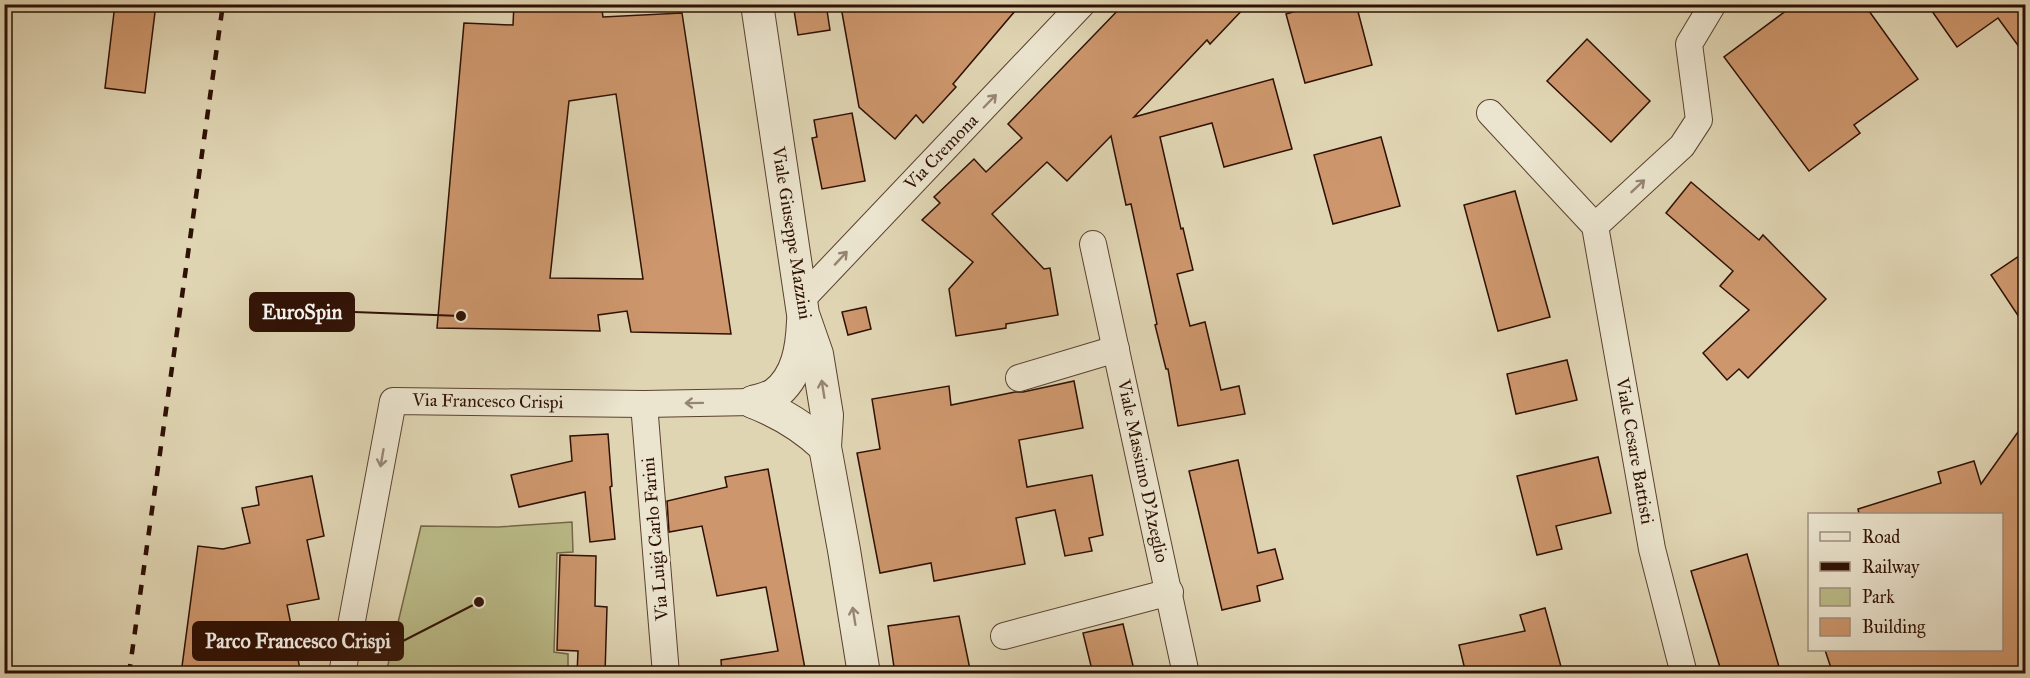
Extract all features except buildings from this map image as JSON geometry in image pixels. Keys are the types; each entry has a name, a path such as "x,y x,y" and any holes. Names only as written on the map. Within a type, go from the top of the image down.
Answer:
{"street":[{"name":"Viale Giuseppe Mazzini","path":"757,4 802,307 817,354 827,415 825,447 864,674"},
{"name":"Via Cremona","path":"802,307 1082,4"},
{"path":"1490,113 1595,226 1682,146 1699,120 1689,44 1711,6"},
{"name":"Viale Cesare Battisti","path":"1595,226 1652,549 1684,674"},
{"name":"Viale Massimo D'Azeglio","path":"1093,244 1186,674"},
{"name":"Via Francesco Crispi","path":"342,674 393,400 644,404 753,402 774,394 788,381 797,363 802,345 802,307"},
{"path":"1019,378 1116,349"},
{"name":"Via Francesco Crispi","path":"753,402 787,417 825,447"},
{"name":"Via Luigi Carlo Farini","path":"644,404 666,674"},
{"path":"1004,636 1170,592"}],"green space":[{"path":"572,522 573,552 557,553 554,652 568,654 568,673 386,673 421,526 498,527"}],"railway":[{"path":"129,674 223,4"}],"place":[{"name":"EuroSpin","path":"461,316"},
{"name":"Parco Francesco Crispi","path":"479,602"}]}
